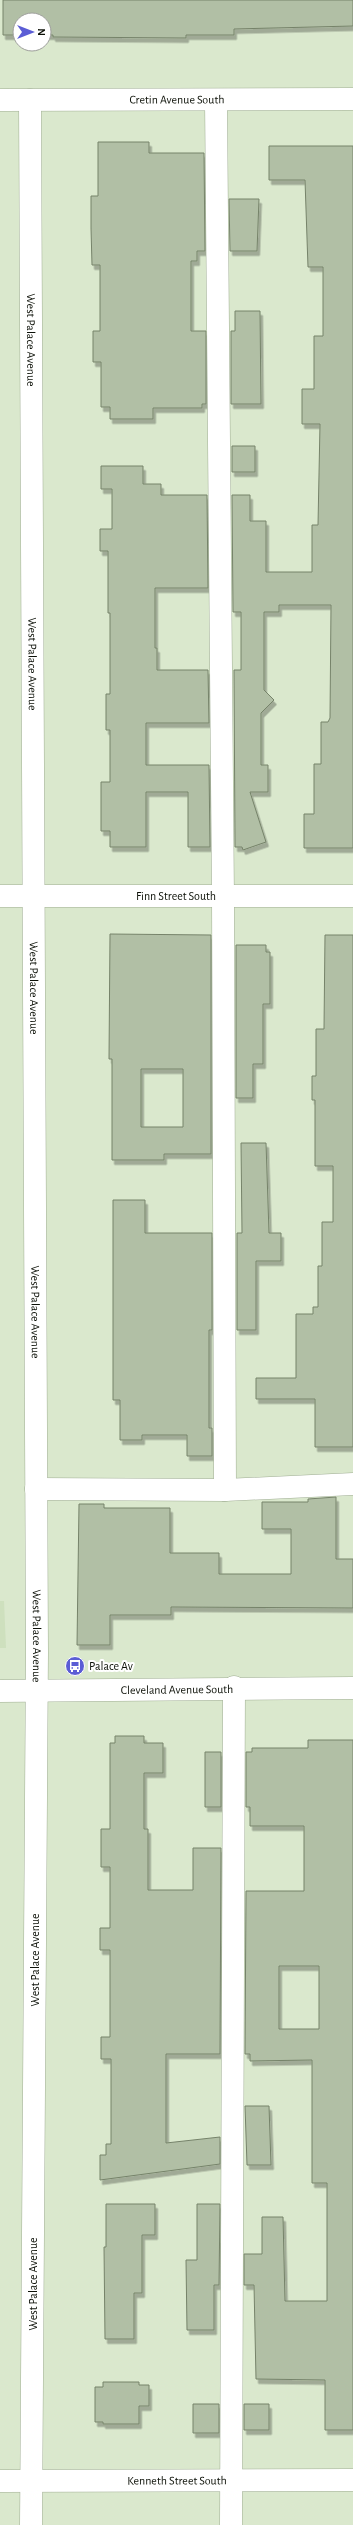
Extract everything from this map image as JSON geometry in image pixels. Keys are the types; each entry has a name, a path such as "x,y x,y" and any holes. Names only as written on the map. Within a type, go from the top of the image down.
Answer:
{"street":[{"name":"Cretin Avenue South","path":"0,100 353,99"},
{"name":"West Palace Avenue","path":"30,100 35,896 37,1691 31,2525"},
{"path":"216,100 223,897 225,1490"},
{"name":"Finn Street South","path":"0,896 353,896"},
{"path":"36,1489 225,1490 353,1484"},
{"path":"231,2525 234,1687"},
{"name":"Cleveland Avenue South","path":"0,1691 234,1687 353,1688"},
{"name":"Kenneth Street South","path":"0,2481 353,2480"}],"shaded area":[{"path":"0,1601 4,1601 6,1648 0,1648"}],"building":[{"path":"3,0 353,0 353,26 234,29 234,35 186,35 186,38 53,37 52,12 12,12 12,35 3,35"},
{"path":"98,142 149,142 149,153 204,153 205,251 197,251 197,261 191,261 191,331 206,331 206,404 202,404 202,408 153,408 153,419 110,419 110,407 101,407 101,362 93,362 93,331 100,331 100,265 92,265 91,228 91,196 98,196"},
{"path":"269,146 353,146 353,848 304,848 304,814 314,814 314,764 321,764 321,722 328,722 330,718 331,605 279,605 279,612 264,612 264,690 274,700 261,713 261,765 268,765 268,792 250,792 266,842 243,850 242,847 235,847 234,670 241,670 241,612 233,612 232,495 250,495 250,521 266,521 266,572 312,572 312,525 318,525 320,424 302,424 302,389 314,389 314,336 323,336 323,267 308,267 305,180 269,180"},
{"path":"229,199 259,199 257,251 230,251"},
{"path":"235,311 260,311 261,404 231,404 231,331 235,331"},
{"path":"232,446 255,446 255,472 232,472"},
{"path":"101,466 143,466 143,484 161,484 161,495 207,495 208,588 155,588 155,648 157,648 157,670 208,670 209,723 146,723 146,765 209,765 210,847 188,847 188,792 146,792 146,847 110,847 110,831 101,831 101,782 110,782 110,730 106,730 106,694 110,694 110,613 108,613 108,551 100,551 100,529 112,529 112,489 101,489"},
{"path":"110,934 211,935 211,1154 164,1154 164,1160 112,1160 112,1059 109,1059","holes":["141,1069 183,1069 183,1127 141,1127"]},
{"path":"325,935 353,935 353,1447 315,1447 315,1399 256,1399 256,1378 296,1378 296,1314 313,1314 313,1307 318,1307 318,1266 322,1266 322,1222 333,1222 333,1166 315,1166 315,1100 312,1100 312,1076 316,1076 316,1029 324,1029"},
{"path":"236,945 266,945 266,952 270,952 270,1004 263,1004 263,1064 253,1064 253,1098 236,1098"},
{"path":"241,1143 266,1143 269,1233 281,1233 281,1261 256,1261 256,1330 237,1330 237,1233 242,1233"},
{"path":"113,1200 145,1200 145,1233 212,1233 212,1330 209,1330 209,1428 212,1428 212,1456 187,1456 187,1435 142,1435 142,1440 120,1440 120,1400 113,1400"},
{"path":"336,1497 336,1559 353,1559 353,1608 171,1607 171,1615 110,1615 110,1645 77,1645 79,1504 104,1504 104,1508 170,1508 170,1553 219,1553 219,1574 291,1574 291,1529 262,1529 262,1502 308,1502 308,1499"},
{"path":"115,1736 144,1736 144,1743 163,1743 163,1773 144,1773 144,1829 148,1829 148,1890 193,1890 193,1848 221,1848 220,2054 166,2054 166,2143 220,2137 220,2164 100,2180 100,2155 106,2155 106,2144 111,2144 111,2059 101,2059 101,2037 110,2037 110,1950 100,1950 100,1928 110,1928 110,1867 101,1867 101,1829 110,1829 110,1743 115,1743"},
{"path":"308,1740 353,1740 353,2430 325,2430 325,2380 256,2379 254,2285 244,2285 244,2254 262,2254 262,2217 283,2217 285,2301 327,2301 327,2183 312,2183 312,2060 250,2061 250,2054 245,2054 246,1891 304,1891 304,1826 250,1826 250,1807 246,1807 246,1752 252,1752 252,1748 308,1748","holes":["279,1966 319,1966 319,2029 279,2029"]},
{"path":"205,1752 221,1752 221,1807 205,1807"},
{"path":"245,2106 269,2106 271,2165 247,2165"},
{"path":"106,2204 155,2204 155,2235 142,2235 142,2293 134,2293 134,2339 105,2339 104,2247 106,2247"},
{"path":"197,2204 220,2204 219,2285 214,2285 214,2330 187,2330 186,2260 197,2260"},
{"path":"103,2382 139,2382 139,2385 149,2385 149,2406 139,2406 139,2424 103,2424 103,2422 95,2422 95,2387 103,2387"},
{"path":"193,2404 219,2404 219,2433 193,2433"},
{"path":"244,2404 269,2404 269,2430 244,2430"}],"place":[{"name":"Palace Av","path":"75,1666"}]}
